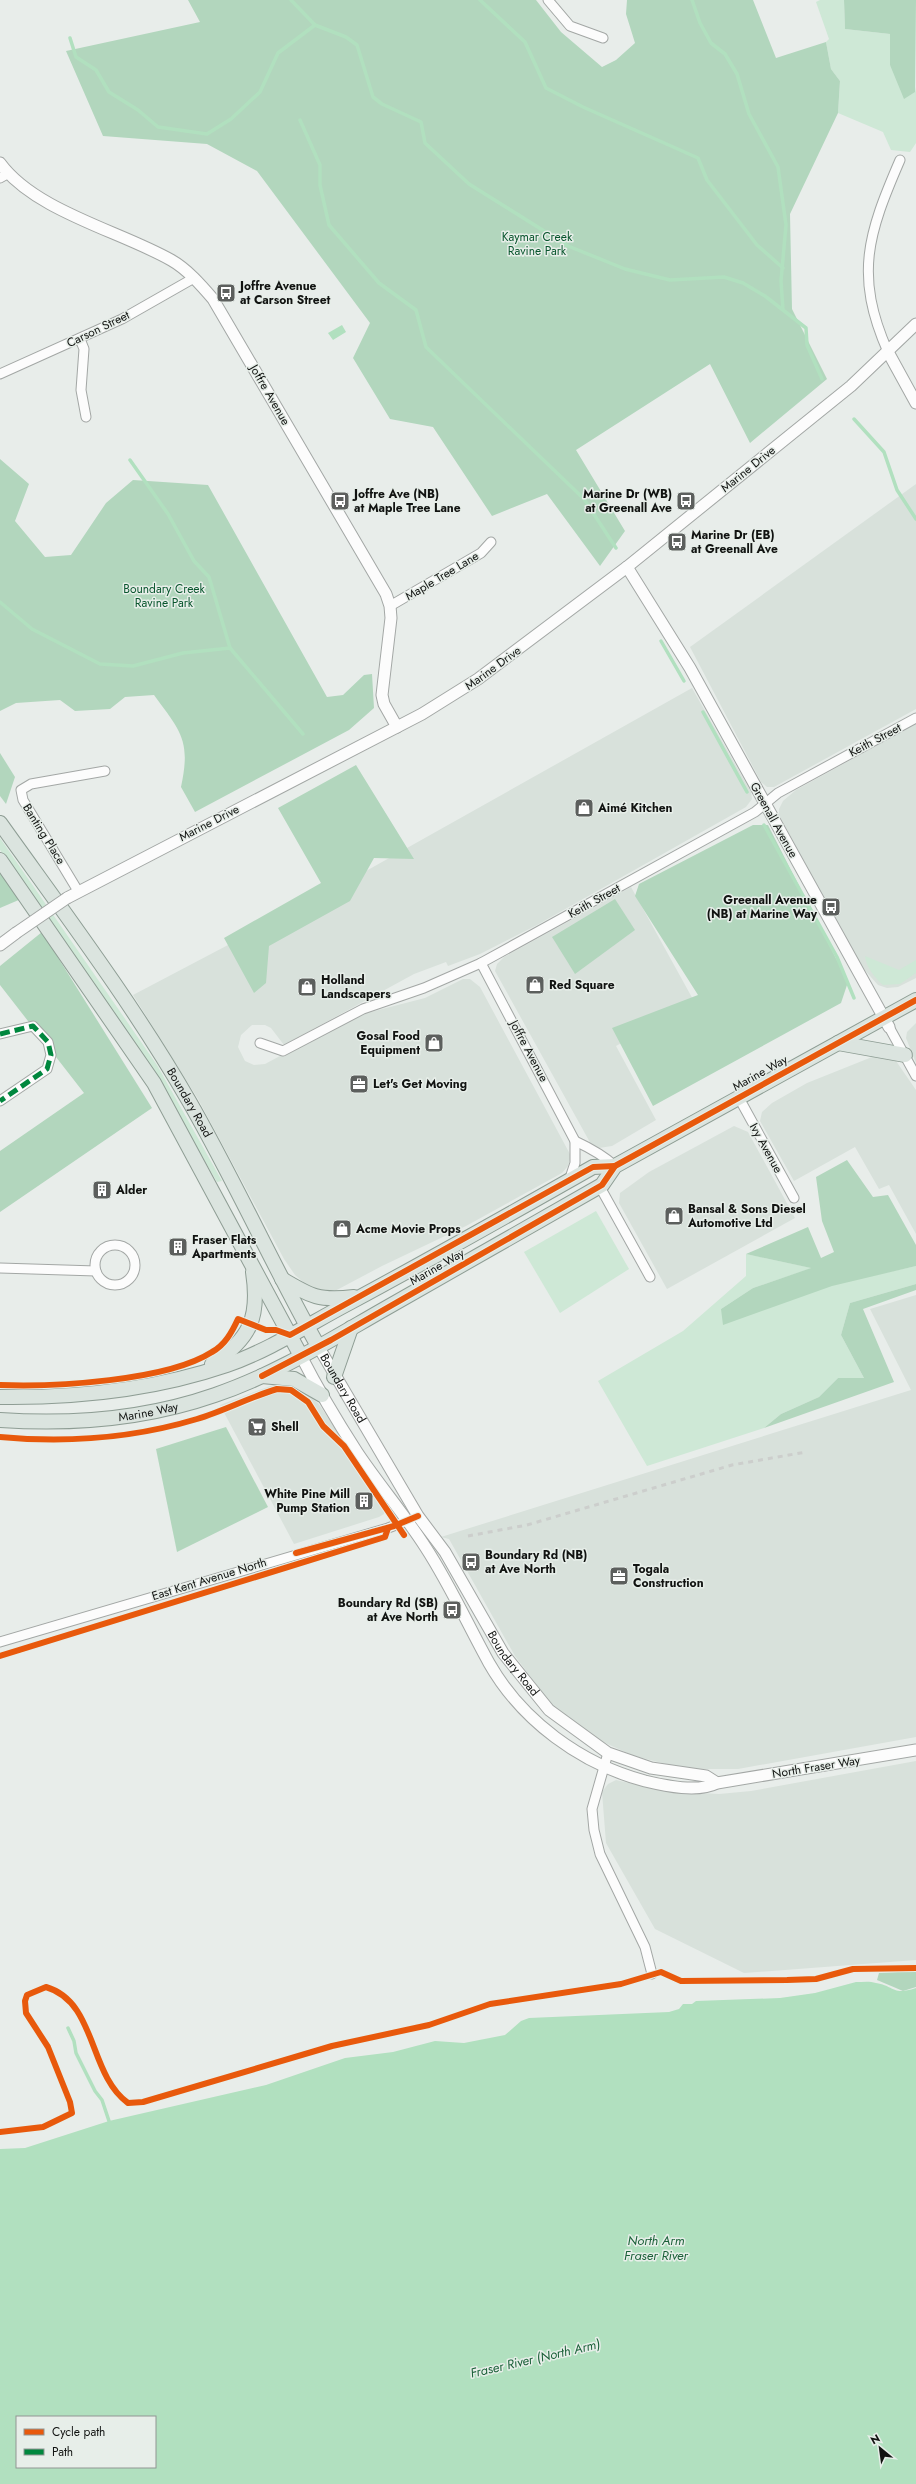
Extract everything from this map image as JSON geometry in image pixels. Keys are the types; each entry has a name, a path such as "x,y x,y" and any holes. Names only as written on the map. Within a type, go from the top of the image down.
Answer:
{"main road":[{"name":"Boundary Road","path":"0,823 68,918 160,1053 189,1102 280,1277 318,1346"},
{"name":"Boundary Road","path":"0,860 146,1070 252,1262 301,1356"},
{"name":"Marine Way","path":"0,1420 68,1422 139,1415 216,1395 262,1376 301,1356 600,1187 615,1166 838,1043 887,1022 916,1000"},
{"path":"838,1043 905,1055"},
{"name":"Marine Way","path":"0,1398 86,1395 166,1383 247,1357 362,1296 592,1167 615,1166"},
{"path":"203,1371 228,1354 243,1339 250,1324 257,1296 252,1262"},
{"path":"280,1277 308,1295 328,1300 362,1296"},
{"path":"334,1377 343,1347 351,1328"},
{"path":"262,1376 294,1379 322,1395"}],"street":[{"path":"548,0 570,26 603,38"},
{"path":"900,160 878,211 868,256 870,298 877,324 888,352 916,403"},
{"name":"Joffre Avenue","path":"0,163 4,176 43,199 170,260 194,278 219,308 378,580 390,606 382,694 384,704 396,727"},
{"name":"Carson Street","path":"0,374 80,339 194,278"},
{"name":"Marine Drive","path":"0,945 78,891 448,700 478,680 627,566 824,409 888,352 916,324"},
{"path":"80,339 84,349 81,390 86,417"},
{"name":"Maple Tree Lane","path":"390,606 481,553 492,542"},
{"name":"Greenall Avenue","path":"627,566 690,668 916,1076"},
{"name":"Keith Street","path":"260,1043 283,1051 363,1008 424,988 481,963 755,812 778,793 916,718"},
{"name":"Banting Place","path":"78,891 23,800 20,792 23,787 31,784 105,771"},
{"name":"Joffre Avenue","path":"481,963 575,1141 575,1163 569,1181"},
{"path":"0,1034 33,1026 48,1042 51,1055 47,1069 0,1102"},
{"name":"Ivy Avenue","path":"738,1098 794,1198"},
{"path":"575,1141 588,1149 602,1153 615,1166"},
{"path":"600,1187 650,1277"},
{"path":"112,1245 125,1247 134,1257 136,1263 132,1276 122,1284 110,1284 99,1277 96,1271 96,1258 100,1252 112,1245"},
{"path":"0,1268 96,1271"},
{"name":"Boundary Road","path":"318,1346 334,1377 418,1516 445,1552 503,1653 520,1676 549,1710 608,1753"},
{"name":"Boundary Road","path":"301,1356 322,1395 358,1453 407,1521 443,1575 489,1662 517,1701 567,1747 604,1767"},
{"name":"East Kent Avenue North","path":"0,1642 407,1521 418,1516"},
{"name":"North Fraser Way","path":"604,1767 658,1784 707,1788 717,1783 916,1750"},
{"path":"652,1974 645,1947 600,1854 594,1830 592,1809 608,1753 651,1768 706,1776 717,1783"}],"shaded area":[{"path":"820,0 844,0 845,29 890,34 890,65 915,92 916,87 916,143 910,152 891,150 883,132 838,113 840,81 831,69 826,42 829,39 816,2"},
{"path":"916,484 916,709 774,787 767,787 761,782 690,647"},
{"path":"692,688 751,792 752,799 746,807 537,925 480,954 448,966 446,962 414,974 284,1045 271,1028 265,1025 252,1025 241,1035 238,1047 245,1061 254,1065 265,1064 355,1016 425,998 463,979 470,979 480,987 571,1156 568,1166 562,1173 466,1226 382,1266 333,1292 327,1293 310,1288 295,1275 284,1259 198,1099 133,995 325,894"},
{"path":"916,724 916,978 898,987 887,988 878,985 862,967 779,815 779,809 783,801 796,790"},
{"path":"0,838 157,1065 222,1181 217,1182 166,1094 119,1020 0,850"},
{"path":"631,887 695,1003 616,1046 656,1120 612,1146 599,1148 592,1146 495,971 497,964 504,957"},
{"path":"865,956 899,970 916,960 916,973 900,984 883,985 871,972"},
{"path":"916,1023 916,1063 906,1038 907,1032"},
{"path":"877,1055 896,1061 916,1090 916,1234 889,1185 879,1189 855,1147 794,1181 760,1121 762,1112 772,1103 807,1083"},
{"path":"734,1126 748,1132 795,1218 667,1289 619,1203 620,1193 649,1172"},
{"path":"596,1211 629,1269 560,1313 524,1252"},
{"path":"746,1254 812,1268 753,1288 721,1309 916,1266 916,1284 850,1303 841,1335 864,1378 838,1378 819,1397 781,1414 764,1428 647,1466 598,1381 683,1331 746,1276"},
{"path":"916,1295 916,1737 738,1769 700,1769 670,1765 634,1756 603,1742 551,1704 515,1656 449,1539 441,1537 911,1390 870,1309"},
{"path":"278,1383 293,1384 318,1403 383,1498 386,1506 384,1514 379,1517 294,1544 220,1405"},
{"path":"916,1761 916,1960 744,1973 655,1929 606,1843 602,1792 608,1784 616,1780 663,1791 719,1794 751,1791"}],"green space":[{"name":"Kaymar Creek Ravine Park","path":"188,0 536,0 561,32 602,67 616,60 635,43 626,14 627,0 753,0 776,58 826,42 831,69 840,81 838,113 790,214 792,309 827,379 750,443 710,364 576,450 625,531 600,566 547,494 492,516 433,427 390,419 353,358 370,323 257,171 207,144 103,136 66,51 200,22"},
{"path":"844,0 916,0 915,92 904,99 890,65 890,34 845,29"},
{"name":"Boundary Creek Ravine Park","path":"0,459 29,484 15,521 45,557 71,555 106,503 133,480 208,485 327,697 343,695 364,675 372,674 374,708 349,730 195,812 181,787 185,758 181,737 171,718 154,695 125,697 110,709 75,711 60,700 16,703 0,711"},
{"path":"0,753 15,777 6,804 0,796"},
{"path":"356,765 414,859 374,858 350,901 269,946 266,983 254,993 224,938 321,883 278,808"},
{"path":"753,825 768,825 848,982 841,1003 653,1106 612,1028 698,995 635,896 639,884"},
{"path":"0,871 21,899 0,908"},
{"path":"615,899 635,930 575,974 552,937"},
{"path":"42,932 152,1108 0,1212 0,1151 84,1093 0,985 0,966"},
{"path":"847,1160 873,1197 888,1195 916,1245 916,1266 832,1286 723,1325 721,1309 753,1288 811,1268 746,1254 808,1227 821,1258 834,1252 822,1221 816,1177"},
{"path":"916,1284 916,1290 863,1309 894,1382 764,1428 781,1414 819,1397 838,1378 864,1378 841,1335 850,1303"},
{"path":"226,1427 268,1507 177,1552 156,1449"},
{"path":"916,1971 916,1987 903,1991 877,1980 879,1973"}],"water":[{"path":"342,325 346,332 333,340 328,333"},
{"name":"North Arm Fraser River","path":"856,1982 874,1982 898,1991 916,1988 916,2484 0,2484 0,2149 25,2148 109,2121 266,2085 345,2058 393,2052 435,2041 464,2043 505,2035 521,2021 529,2018 669,2012 679,2009 683,2004 692,2004 696,2001 780,1998 815,1993"}],"waterway":[{"path":"291,0 315,25 346,37 357,45 373,97 382,104 421,122 425,143 469,184 568,246 625,269 670,280 724,277 743,283 765,296 806,328 807,345 822,379"},
{"path":"480,0 525,42 546,88 583,107 698,158 707,180 757,245 783,268"},
{"path":"692,0 700,23 711,43 725,54 737,74 749,114 778,167 786,225 781,281 783,310"},
{"path":"70,38 76,57 96,70 109,92 138,110 158,127 207,134 231,119 260,92 278,53 315,25"},
{"path":"300,120 320,165 320,185 329,225 379,283 416,310 426,347 584,499 616,548"},
{"path":"854,419 884,452 897,490 916,519"},
{"path":"130,460 168,514 194,561 209,577 230,648 303,734"},
{"path":"0,602 32,629 100,664 133,666 183,653 230,648"},
{"path":"661,641 684,681"},
{"path":"703,712 747,792"},
{"path":"764,825 837,957 854,998"},
{"path":"68,2028 74,2041 76,2053 95,2091 102,2100 109,2121"}],"railway":[{"path":"468,1536 527,1525 732,1465 806,1452"}],"marked path":[{"path":"0,1034 33,1026 48,1042 51,1055 47,1069 0,1101"}],"cycle path":[{"path":"262,1376 331,1340 602,1185 615,1166 916,1000"},
{"path":"0,1385 50,1385 79,1383 139,1376 167,1370 192,1362 217,1349 228,1338 238,1319 266,1330 276,1330 290,1335 593,1167 615,1166"},
{"path":"0,1437 25,1439 74,1439 124,1435 149,1431 207,1416 277,1389 291,1390 308,1402 323,1426 344,1446 404,1535"},
{"path":"296,1553 394,1526 418,1516"},
{"path":"0,1656 385,1537 388,1528"},
{"path":"0,2132 43,2127 72,2113 70,2102 48,2047 26,2013 25,2001 27,1995 46,1987 63,1995 75,2007 84,2023 105,2075 115,2090 128,2103 143,2102 332,2046 429,2025 490,2004 621,1984 661,1972 681,1981 787,1980 816,1979 853,1969 916,1968"}],"place":[{"name":"Joffre Avenue at Carson Street","path":"226,293"},
{"name":"Joffre Ave (NB) at Maple Tree Lane","path":"340,501"},
{"name":"Marine Dr (WB) at Greenall Ave","path":"686,501"},
{"name":"Marine Dr (EB) at Greenall Ave","path":"677,542"},
{"name":"Aimé Kitchen","path":"584,808"},
{"name":"Greenall Avenue (NB) at Marine Way","path":"831,907"},
{"name":"Red Square","path":"535,985"},
{"name":"Holland Landscapers","path":"307,987"},
{"name":"Gosal Food Equipment","path":"434,1043"},
{"name":"Let's Get Moving","path":"359,1084"},
{"name":"Alder","path":"102,1190"},
{"name":"Bansal & Sons Diesel Automotive Ltd","path":"674,1216"},
{"name":"Acme Movie Props","path":"342,1229"},
{"name":"Fraser Flats Apartments","path":"178,1247"},
{"name":"Shell","path":"257,1427"},
{"name":"White Pine Mill Pump Station","path":"364,1501"},
{"name":"Boundary Rd (NB) at Ave North","path":"471,1562"},
{"name":"Togala Construction","path":"619,1576"},
{"name":"Boundary Rd (SB) at Ave North","path":"452,1610"}],"water label":[{"name":"Fraser River (North Arm)","path":"535,2358"}]}
